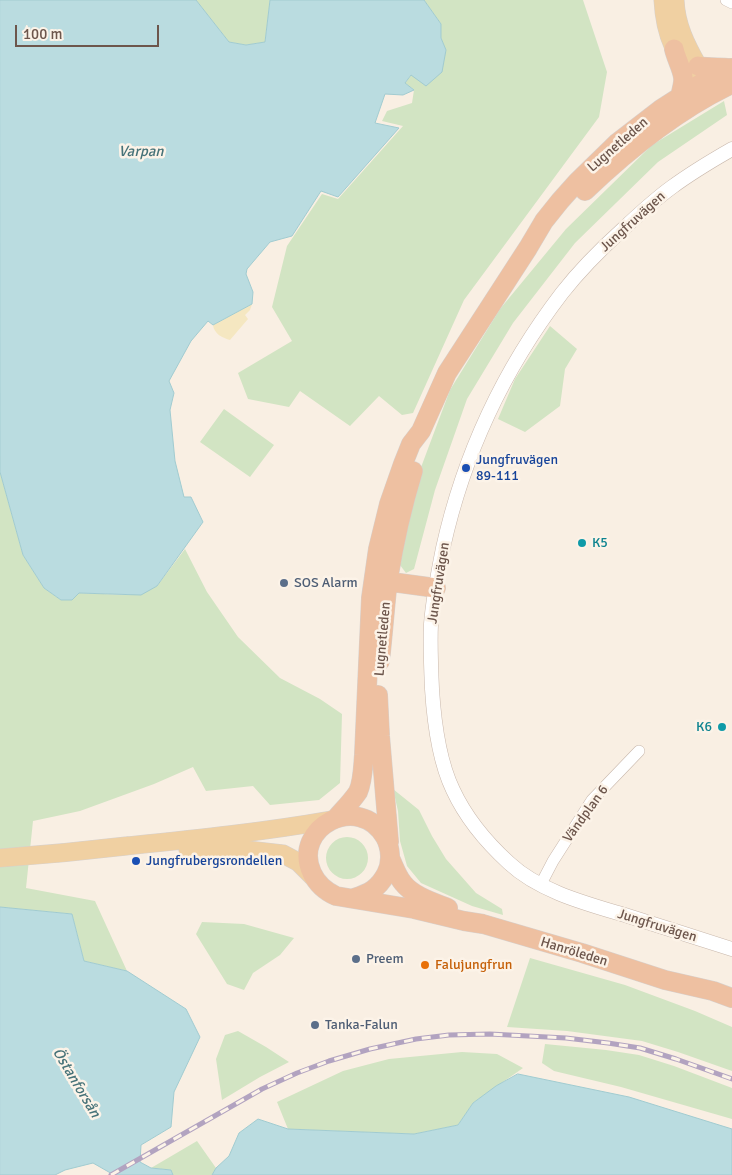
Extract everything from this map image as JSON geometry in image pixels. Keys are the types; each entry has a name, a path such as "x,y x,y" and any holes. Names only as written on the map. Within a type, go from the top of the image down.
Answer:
{"highway":[{"path":"674,49 683,76 680,97"},
{"name":"Lugnetleden","path":"390,854 378,703 381,581 378,549 388,509 411,444 421,431 447,373 544,221 560,200 596,162 631,132 702,83 732,74"},
{"name":"Lugnetleden","path":"528,248 553,226 592,184 660,126 702,83"},
{"path":"381,581 436,588"},
{"name":"Lugnetleden","path":"334,819 349,804 359,790 364,755 370,626 381,581"},
{"path":"348,816 360,817 380,829 387,839 390,854 388,872 380,884 369,892 354,898 336,896 322,888 315,880 309,867 308,853 312,840 320,828 334,819 348,816"},
{"name":"Hanröleden","path":"390,854 399,877 411,891 483,924"},
{"name":"Hanröleden","path":"354,898 483,924 666,980 713,991 732,998"},
{"name":"Hanröleden","path":"666,980 732,1012"}],"main road":[{"path":"663,0 666,26 674,49 686,67 702,83"},
{"path":"675,0 676,14 682,36 702,83"},
{"path":"0,858 185,841 284,828 334,819"},
{"path":"0,866 38,866 112,855 164,851 239,849 283,854 298,862 315,880"}],"street":[{"path":"726,0 732,3"},
{"name":"Jungfruvägen","path":"732,149 669,189 634,218 582,270 534,331 496,396 459,487 439,568 431,622 433,708 442,758 449,780 462,808 476,828 495,849 524,875 578,900 732,949"},
{"name":"Vändplan 6","path":"541,884 553,861 592,800 639,752"}],"green space":[{"path":"196,0 270,0 265,42 246,45 229,42"},
{"path":"424,0 583,0 607,72 599,117 464,300 413,413 402,415 379,396 350,426 300,391 289,407 248,399 238,373 292,341 272,307 287,246 322,194 338,199 403,126 382,121 387,111 412,103 414,90 405,83 411,75 446,51 441,38 441,24"},
{"path":"724,101 727,115 658,162 575,243 513,323 467,399 435,490 414,569 406,573 400,565 414,486 450,390 500,309 566,229 652,145"},
{"path":"550,326 577,349 565,369 560,406 525,432 498,419 515,379"},
{"path":"224,409 274,445 250,477 200,442"},
{"path":"0,472 23,555 44,588 61,600 72,600 79,593 127,595 157,586 185,549 207,592 238,637 280,678 320,699 342,714 340,783 319,800 270,805 253,786 206,791 193,767 154,784 80,811 33,821 26,888 95,901 127,971 84,961 72,914 0,907"},
{"path":"393,789 419,810 446,859 476,893 502,909 503,915 472,906 421,883 407,866 400,841 398,811"},
{"path":"351,837 359,840 365,846 368,858 365,870 359,876 343,879 335,876 329,870 326,854 329,846 335,840"},
{"path":"202,922 244,924 294,938 280,955 253,973 244,990 227,984 196,934"},
{"path":"530,958 625,985 732,1027 732,1071 642,1041 567,1031 507,1027"},
{"path":"238,1031 289,1062 222,1100 216,1059 225,1035"},
{"path":"545,1044 639,1055 732,1088 732,1119 621,1087 554,1071 542,1063"},
{"path":"462,1052 497,1054 523,1068 473,1103 458,1125 414,1134 288,1129 277,1102 343,1071 389,1059"},
{"path":"197,1141 216,1168 212,1175 173,1175 171,1170 151,1168"}],"sand":[{"path":"252,304 250,310 245,315 248,319 230,340 222,337 215,331 213,325"}],"water":[{"name":"Varpan","path":"0,0 196,0 229,42 246,45 265,42 270,0 424,0 441,24 441,38 446,50 442,72 426,86 411,75 405,83 414,90 403,95 385,94 375,123 399,128 338,197 321,191 292,236 270,242 247,269 246,274 253,292 252,304 213,325 208,321 191,341 169,381 174,393 170,410 175,461 184,497 191,497 203,522 157,586 141,595 79,593 72,600 61,600 44,588 23,555 0,472"},
{"name":"Östanforsån","path":"0,907 72,914 84,961 127,971 186,1009 200,1037 174,1092 171,1127 141,1145 140,1162 151,1168 171,1170 173,1175 114,1175 93,1163 65,1170 55,1175 0,1175"},
{"path":"518,1074 629,1097 732,1129 732,1175 212,1175 216,1168 229,1156 239,1133 258,1119 288,1129 414,1134 458,1125 473,1103 496,1086"}],"railway":[{"path":"111,1175 262,1089 297,1073 370,1049 416,1039 449,1035 490,1034 566,1038 608,1043 640,1048 732,1079"}],"place":[{"name":"Jungfruvägen 89-111","path":"466,468"},
{"name":"K5","path":"582,543"},
{"name":"SOS Alarm","path":"284,583"},
{"name":"K6","path":"722,727"},
{"name":"Jungfrubergsrondellen","path":"136,861"},
{"name":"Preem","path":"356,959"},
{"name":"Falujungfrun","path":"425,965"},
{"name":"Tanka-Falun","path":"315,1025"}]}
